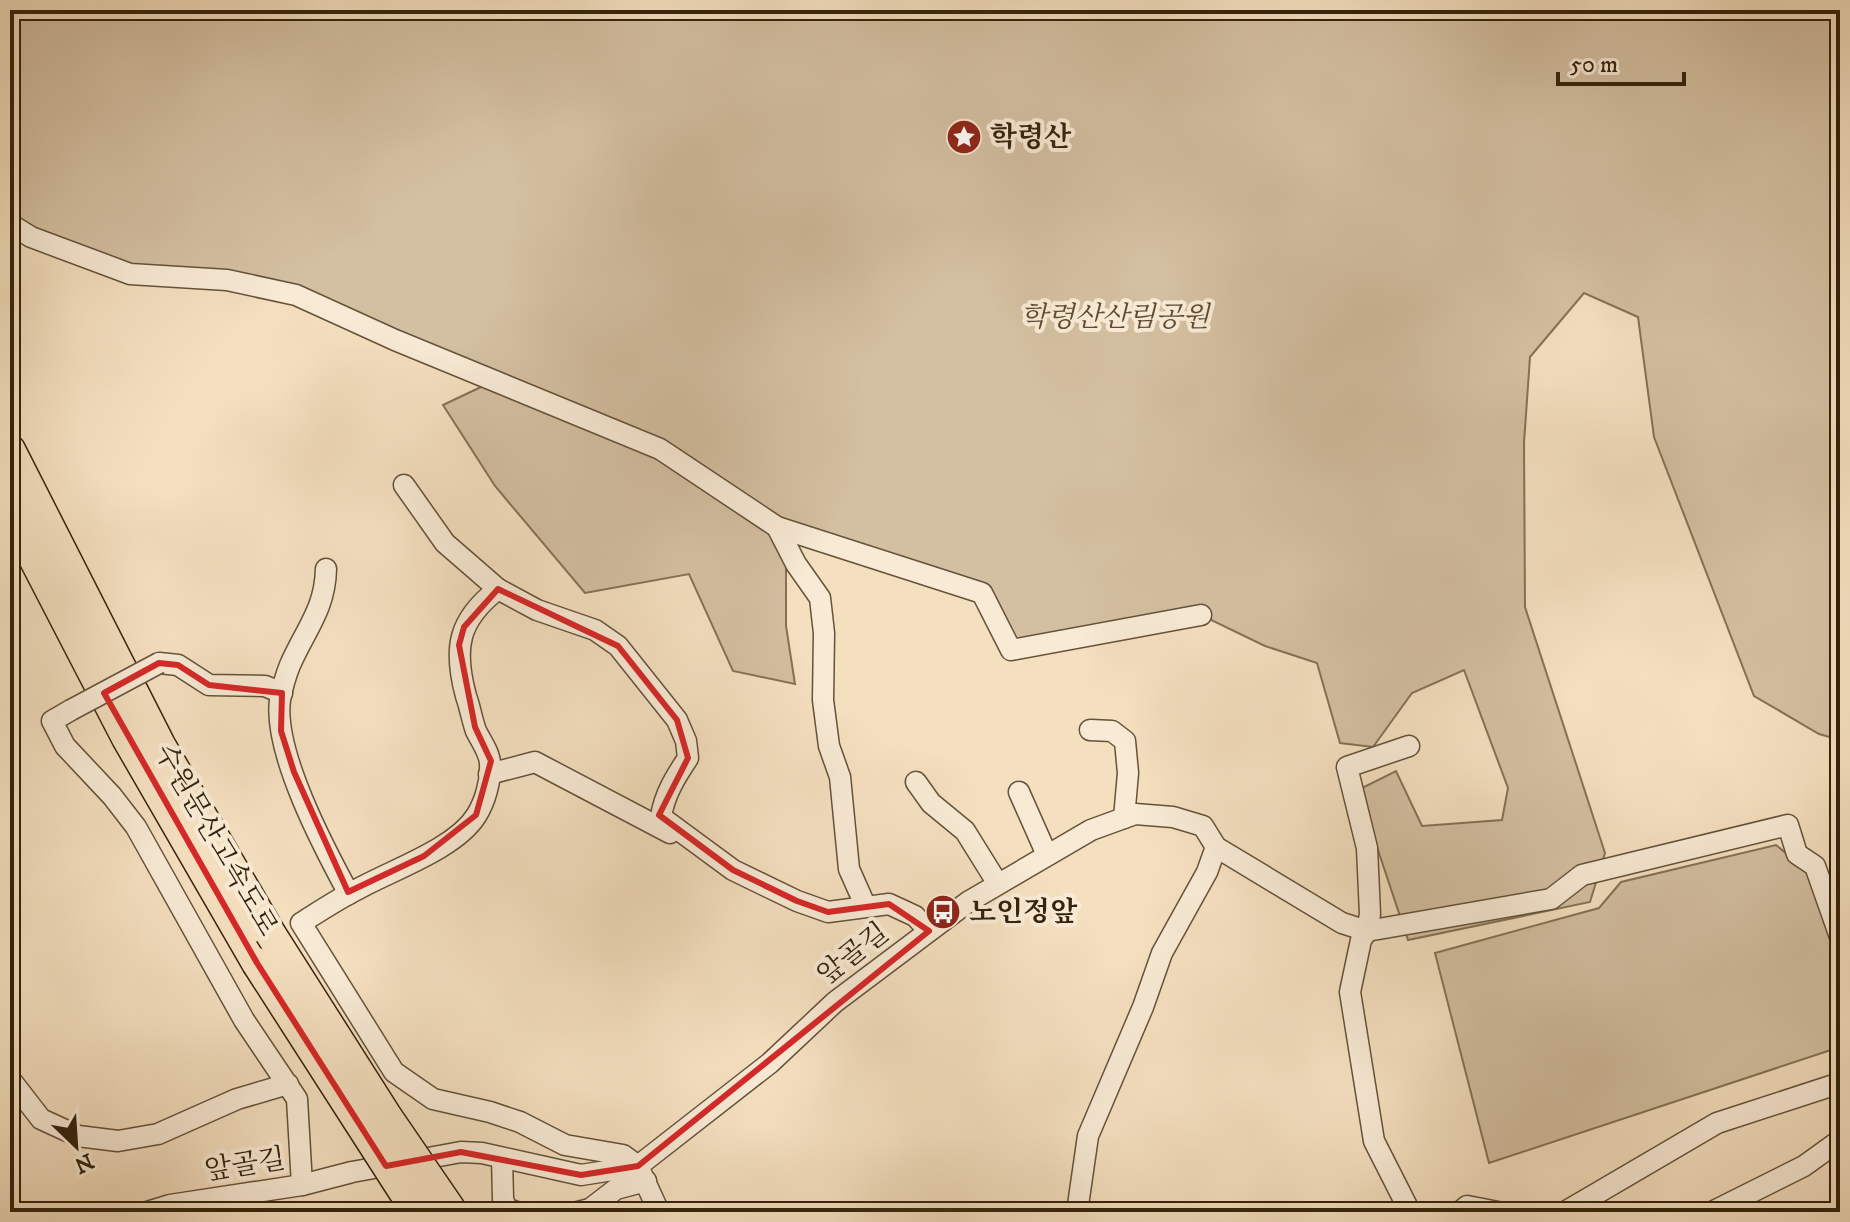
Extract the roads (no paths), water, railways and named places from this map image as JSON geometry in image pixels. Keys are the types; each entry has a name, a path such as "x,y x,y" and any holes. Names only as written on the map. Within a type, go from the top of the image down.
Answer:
{"highway":[{"name":"수원문산고속도로","path":"10,450 160,745 270,933 387,1117 452,1212"},
{"name":"수원문산고속도로","path":"10,512 127,738 257,963 417,1212"}],"street":[{"path":"10,224 31,237 130,274 227,280 296,295 395,340 660,449 777,527 982,593 1011,650 1201,615"},
{"path":"404,485 445,543 498,589 537,610 595,630 618,646 677,720 686,741 688,758 676,776 661,817 704,851"},
{"path":"777,527 796,564 820,598 824,633 823,700 829,746 840,777 849,869 865,905"},
{"path":"326,569 326,592 290,666 282,693 281,731 311,823 349,894"},
{"path":"498,589 464,627 459,645 460,675 475,727 491,761 488,788 476,815 462,833 301,923 394,1072 433,1099 520,1122 565,1145 623,1155 642,1174 659,1212"},
{"path":"282,693 265,686 209,685 178,665 159,663 52,721 65,746 136,827 244,1020 297,1099 302,1185"},
{"path":"1090,730 1112,731 1125,741 1128,773 1124,818"},
{"path":"1409,746 1347,767 1367,848 1370,914 1350,992 1362,1077 1374,1141 1410,1212"},
{"path":"489,774 535,762 758,883 808,905 828,912 889,904 915,916 929,931"},
{"path":"916,782 931,803 965,831 998,884"},
{"path":"1019,792 1047,855"},
{"name":"앞골길","path":"147,1212 170,1205 302,1185 352,1172 461,1152 581,1175 642,1174 835,1002 929,931 1047,855 1091,830 1135,814 1173,817 1203,826 1216,847"},
{"path":"1077,1212 1088,1136 1143,1007 1162,953 1207,872 1216,847 1342,923 1367,931 1551,899 1582,875 1788,825 1797,854 1815,866 1840,937"},
{"path":"1565,1212 1717,1123 1840,1083"},
{"path":"11,1084 41,1119 78,1136 118,1141 158,1134 237,1099 288,1084"},
{"path":"1712,1212 1804,1166 1840,1140"},
{"path":"502,1158 503,1199 506,1208 516,1212"},
{"path":"578,1212 590,1209 642,1174"},
{"path":"1460,1212 1467,1206 1498,1212"}],"place":[{"name":"학령산","path":"964,137"},
{"name":"노인정앞","path":"943,912"}],"park label":[{"name":"학령산산림공원","path":"1115,317"}]}
